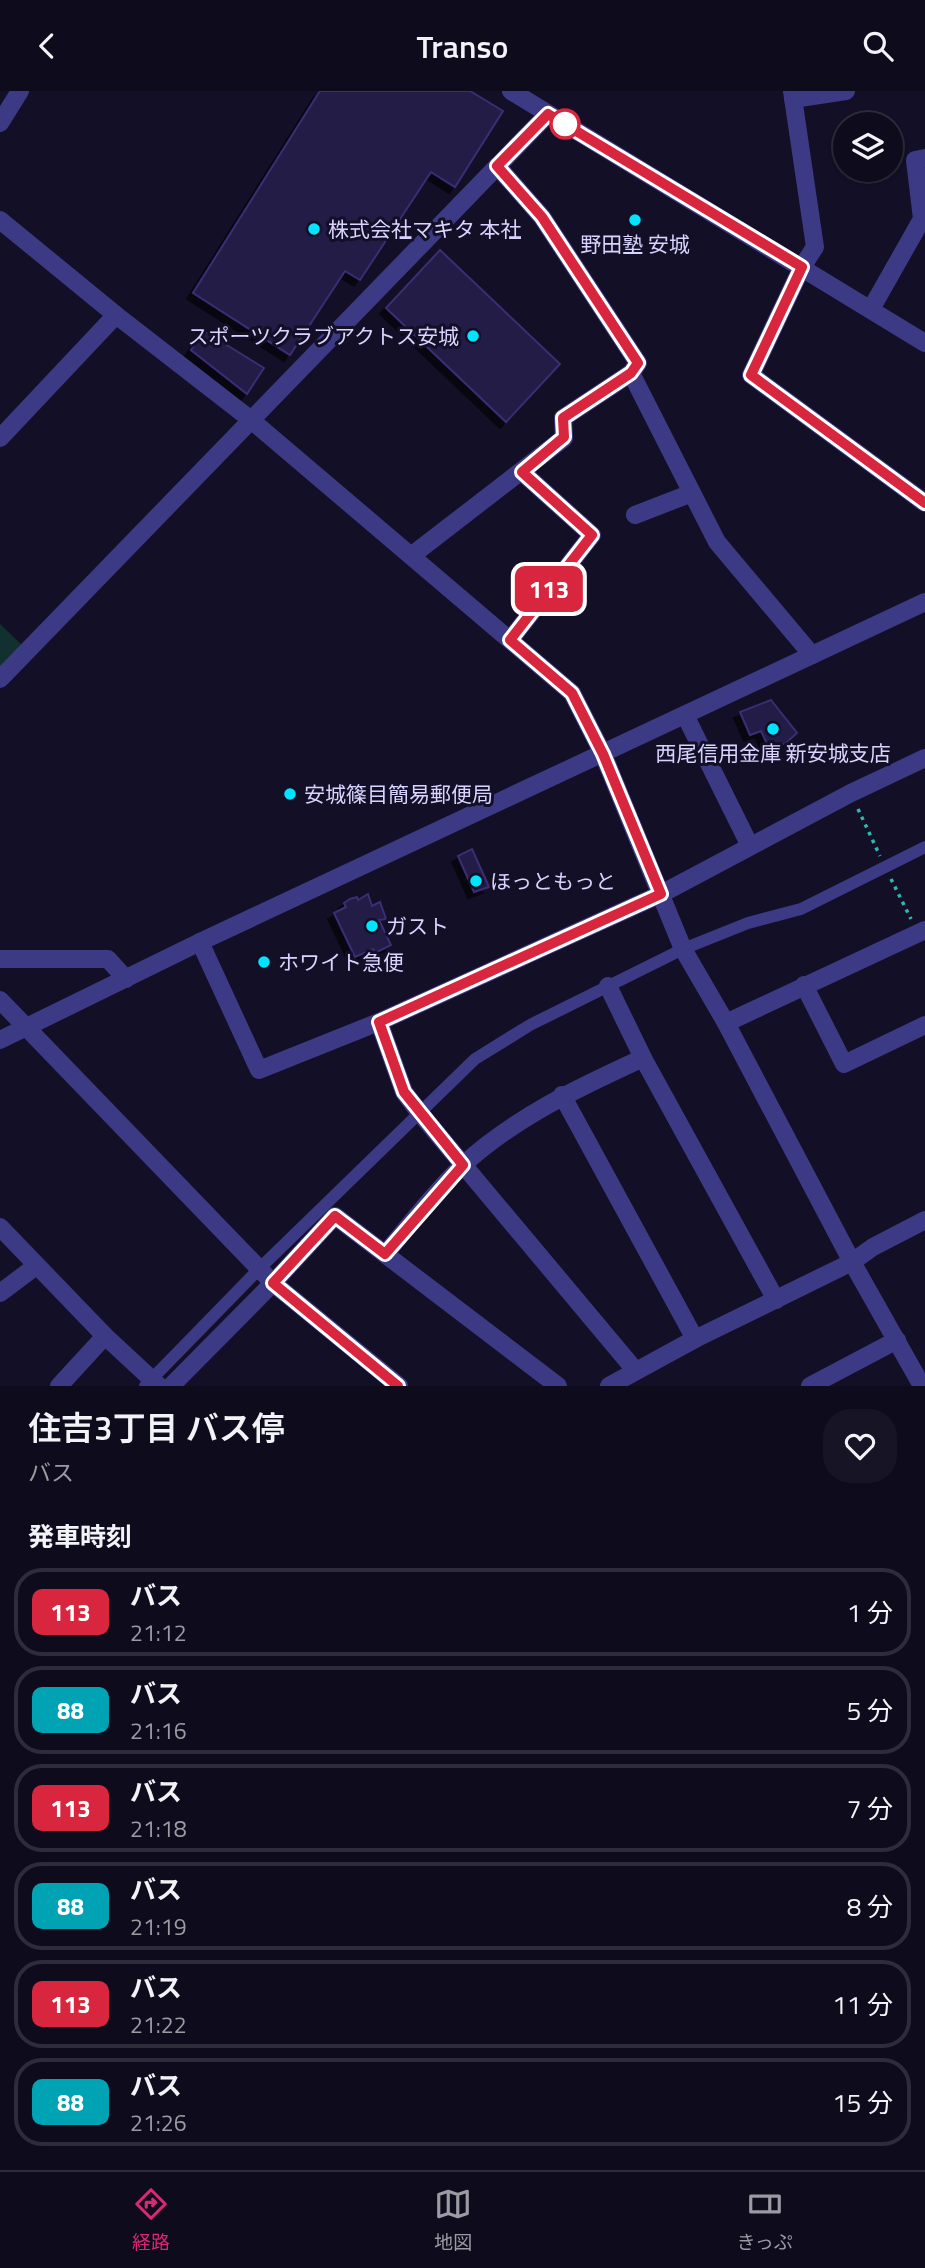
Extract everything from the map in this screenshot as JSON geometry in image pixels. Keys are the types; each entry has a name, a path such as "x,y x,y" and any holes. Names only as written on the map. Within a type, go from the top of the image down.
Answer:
{"street":[{"path":"0,123 20,91"},
{"path":"511,91 925,342"},
{"path":"846,91 793,95 815,247 802,267 751,375 925,503"},
{"path":"0,679 548,114"},
{"path":"871,309 922,219 915,160 925,158"},
{"path":"411,556 564,437 563,418 631,373 638,363 542,217 497,166"},
{"path":"0,220 250,419 572,693 603,754 683,949 726,1023 852,1262 922,1386"},
{"path":"0,438 116,315"},
{"path":"631,373 717,542 812,655"},
{"path":"510,640 592,535 522,472"},
{"path":"635,515 692,493"},
{"path":"0,1040 200,942 925,602"},
{"path":"685,715 750,846"},
{"path":"200,942 259,1070 379,1022 661,894 925,758"},
{"path":"0,1227 152,1384 260,1268 475,1059 530,1025 683,949 748,923 802,909 925,847"},
{"path":"726,1023 925,930"},
{"path":"0,959 108,959 126,979"},
{"path":"804,985 844,1064 925,1024"},
{"path":"608,986 643,1058 776,1300"},
{"path":"0,1000 273,1283 398,1386"},
{"path":"379,1022 404,1092 635,1370"},
{"path":"385,1254 463,1165 504,1133 562,1095 643,1058"},
{"path":"562,1095 695,1339"},
{"path":"171,1386 335,1216 558,1386"},
{"path":"609,1386 695,1339 852,1262 873,1247 925,1220"},
{"path":"0,1293 36,1266"},
{"path":"58,1386 105,1336"},
{"path":"810,1386 897,1340"}],"green space":[{"path":"0,624 22,645 0,669"}],"building":[{"name":"株式会社マキタ 本社","path":"320,91 470,91 503,111 455,187 431,172 360,280 345,271 290,355 193,293"},
{"name":"スポーツクラブアクトス安城","path":"440,250 560,364 506,422 386,308"},
{"path":"204,331 264,368 247,394 191,350"},
{"path":"771,700 797,733 786,743 770,750 761,731 750,735 740,712"},
{"path":"472,849 489,887 474,892 458,856"},
{"path":"368,894 372,906 380,902 386,919 379,920 391,945 375,953 373,949 355,957 334,913 346,907 344,903 350,899 357,897 358,900"}],"bus line":[{"name":"113","path":"398,1386 273,1283 335,1216 385,1254 463,1165 404,1092 379,1022 661,894 603,754 572,693 510,640 592,535 522,472 564,437 563,418 631,373 638,363 542,217 497,166 548,114 802,267 751,375 925,503"}],"place":[{"name":"野田塾 安城","path":"635,220"},
{"name":"株式会社マキタ 本社","path":"314,229"},
{"name":"スポーツクラブアクトス安城","path":"473,336"},
{"name":"西尾信用金庫 新安城支店","path":"773,729"},
{"name":"安城篠目簡易郵便局","path":"290,794"},
{"name":"ほっともっと","path":"476,881"},
{"name":"ガスト","path":"372,926"},
{"name":"ホワイト急便","path":"264,962"}]}
